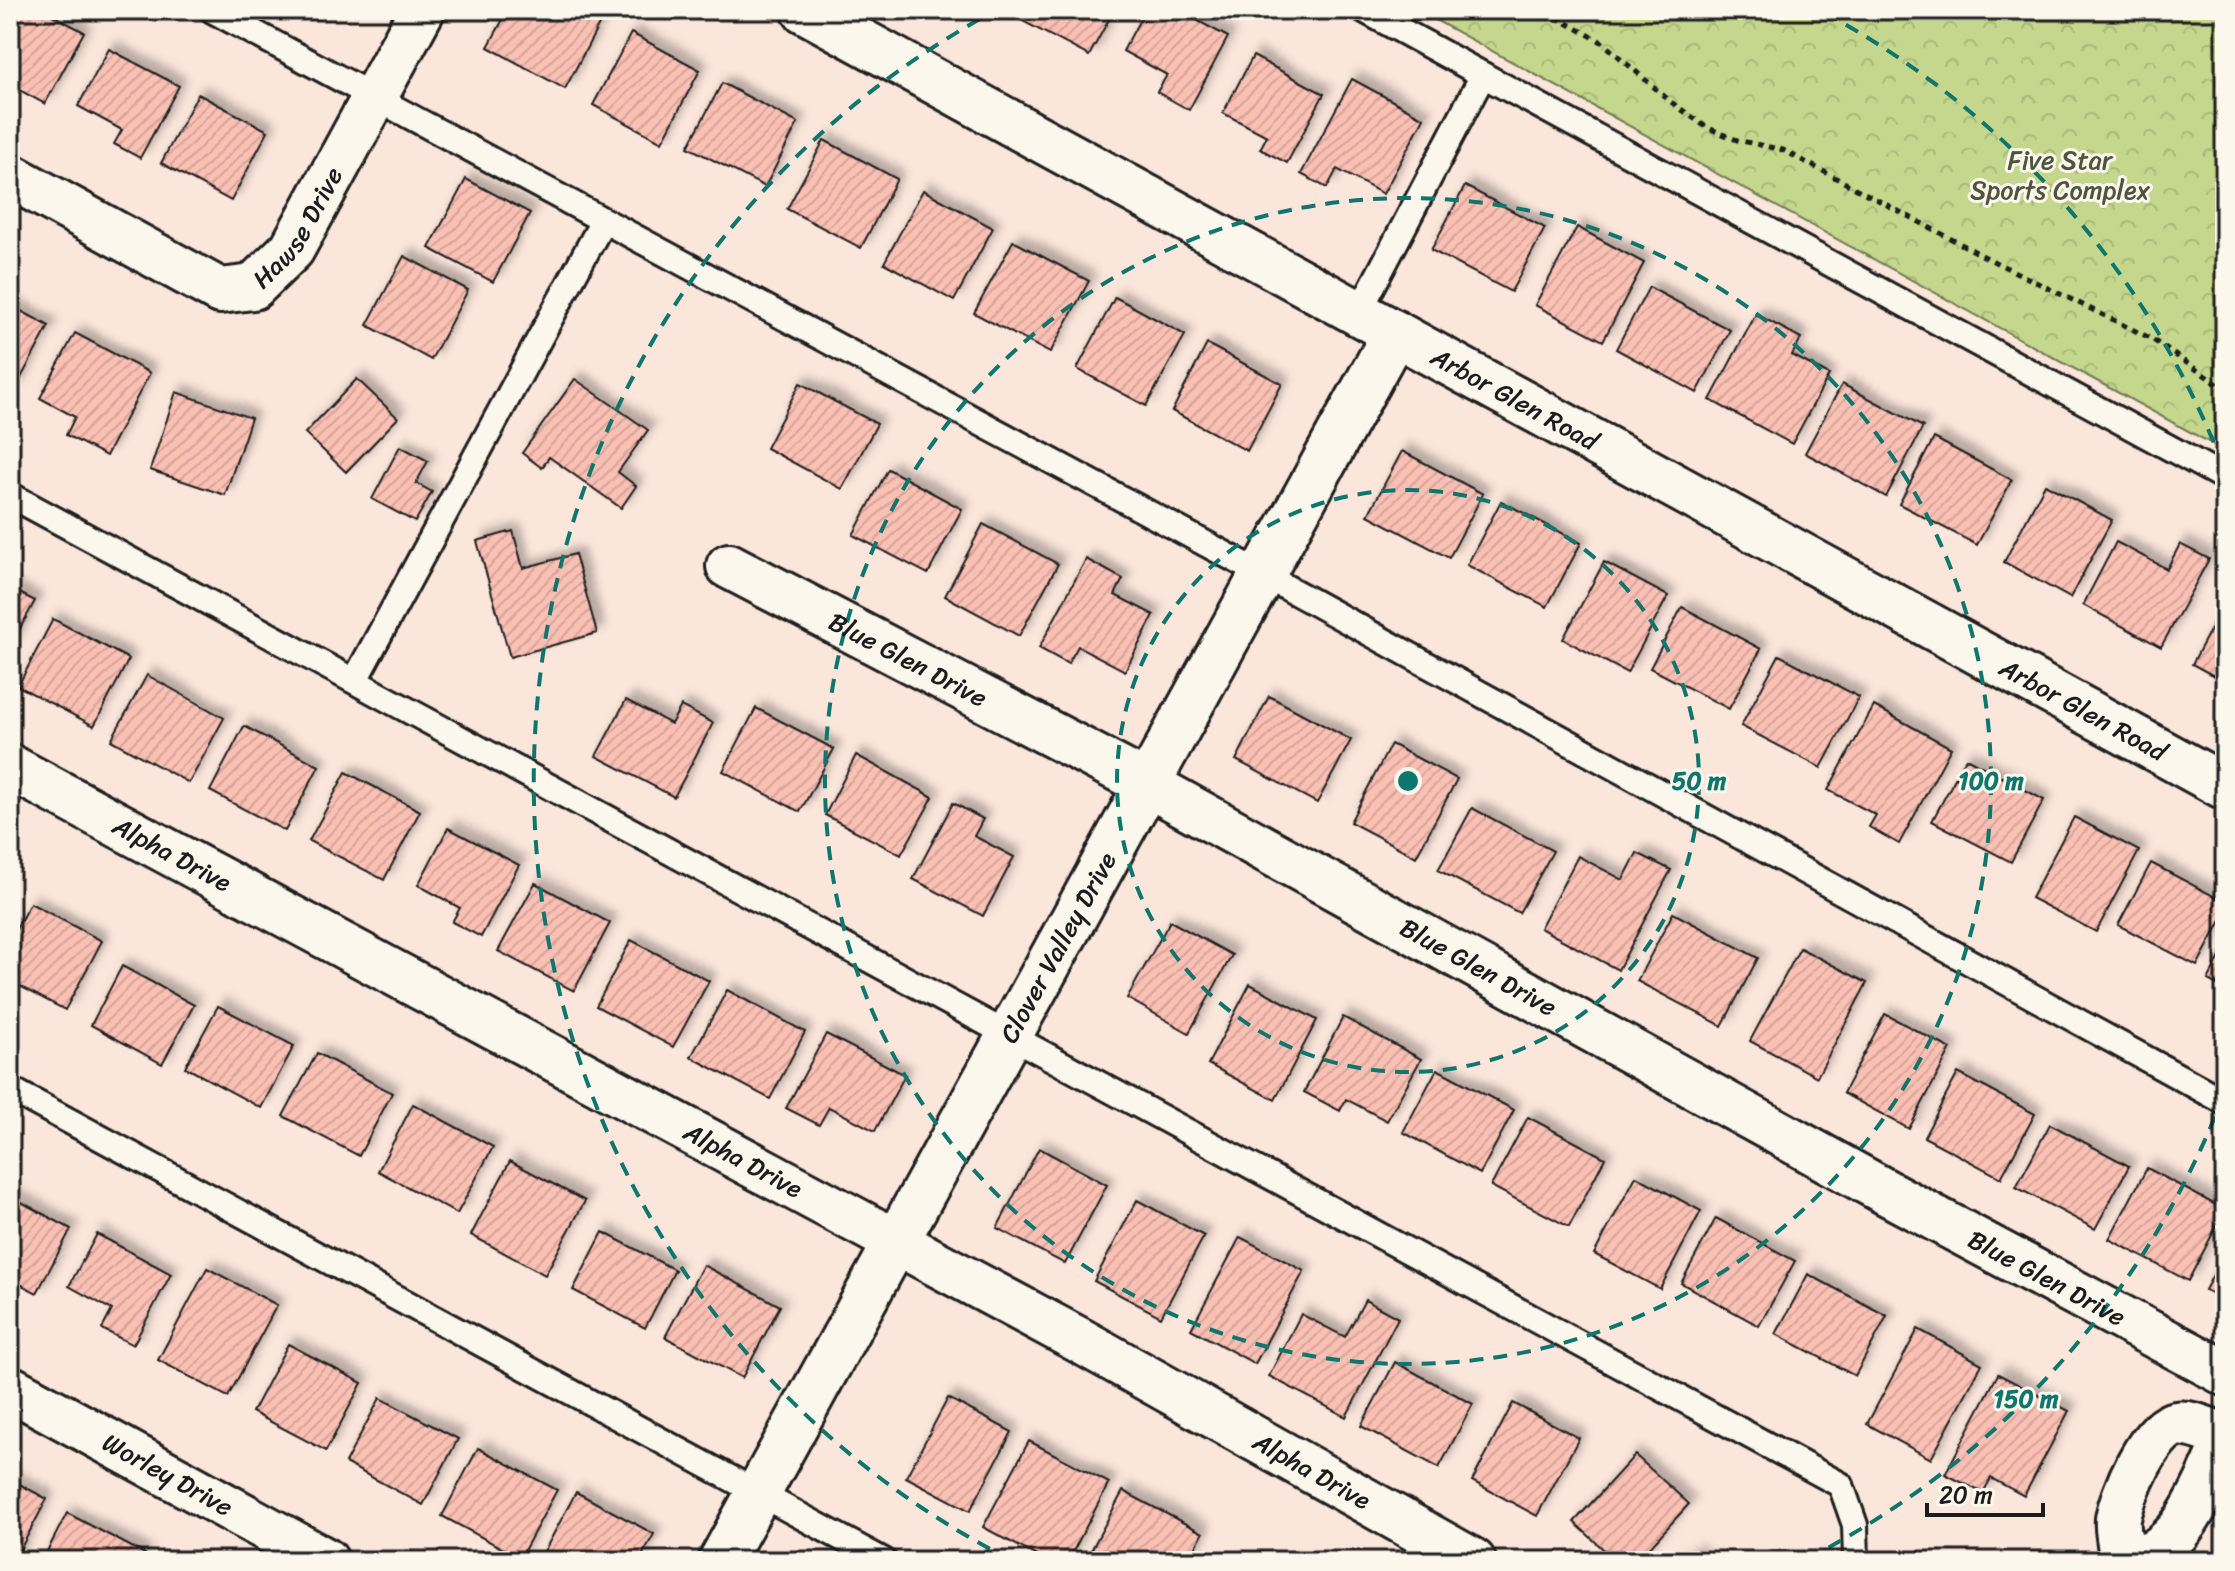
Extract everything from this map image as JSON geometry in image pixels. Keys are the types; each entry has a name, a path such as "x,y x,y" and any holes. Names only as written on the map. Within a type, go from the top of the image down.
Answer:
{"street":[{"name":"Hawse Drive","path":"10,176 220,291 253,287 292,249 422,10"},
{"name":"Arbor Glen Road","path":"804,10 2225,787"},
{"name":"Clover Valley Drive","path":"721,1561 1262,574 1377,323"},
{"name":"Blue Glen Drive","path":"729,566 1147,784 1886,1192 2225,1373"},
{"name":"Alpha Drive","path":"10,767 1093,1348 1473,1561"},
{"name":"Worley Drive","path":"10,1388 326,1561"},
{"path":"2225,1436 2185,1424 2174,1424 2163,1430 2151,1445 2126,1491 2118,1521 2120,1544 2133,1554 2146,1557 2171,1540 2189,1516 2225,1444"}],"lane":[{"path":"212,10 1262,574 2225,1102"},
{"path":"1364,10 2225,478"},
{"path":"1377,323 1483,75"},
{"path":"355,680 603,221"},
{"path":"10,495 1841,1485 1855,1525 1856,1561"},
{"path":"10,1089 884,1561"}],"path":[{"path":"1533,10 1561,20 1602,42 1671,102 1706,127 1737,140 1783,150 1995,262 2150,338 2225,389"}],"green space":[{"name":"Five Star Sports Complex","path":"1417,10 2225,10 2225,451"}],"building":[{"path":"10,10 43,10 84,32 45,104 10,85"},
{"path":"508,10 550,10 563,17 567,10 591,10 603,17 565,89 488,47"},
{"path":"1017,10 1114,10 1089,56 1013,16"},
{"path":"1145,10 1178,10 1228,37 1189,110 1157,92 1167,75 1123,51"},
{"path":"631,33 700,70 662,142 593,105"},
{"path":"109,49 179,86 140,158 114,144 122,130 78,106"},
{"path":"1253,56 1324,94 1287,163 1260,149 1267,136 1223,113"},
{"path":"1352,79 1424,118 1383,194 1337,169 1327,188 1301,174"},
{"path":"722,83 798,123 765,187 688,147"},
{"path":"198,94 268,131 231,201 161,163"},
{"path":"824,140 897,179 861,248 787,209"},
{"path":"466,179 530,213 493,282 429,248"},
{"path":"1465,186 1545,228 1511,292 1431,250"},
{"path":"923,190 993,228 954,301 884,263"},
{"path":"1577,227 1644,263 1603,341 1535,305"},
{"path":"1013,241 1089,281 1050,353 974,313"},
{"path":"404,256 468,290 431,360 367,325"},
{"path":"1649,287 1730,330 1697,393 1616,349"},
{"path":"1115,297 1185,335 1146,406 1077,369"},
{"path":"10,305 49,326 16,387 10,384"},
{"path":"1756,314 1801,338 1792,355 1829,375 1792,444 1710,400"},
{"path":"75,333 150,373 106,456 66,435 75,417 40,398"},
{"path":"1207,344 1282,384 1247,451 1172,411"},
{"path":"357,379 398,418 346,472 305,433"},
{"path":"575,379 648,430 618,472 636,486 621,508 549,457 542,468 522,453"},
{"path":"800,383 877,424 842,489 766,448"},
{"path":"1842,384 1923,427 1886,497 1805,453"},
{"path":"176,392 251,418 225,495 150,470"},
{"path":"1934,438 2012,480 1977,545 1899,504"},
{"path":"400,446 428,461 416,483 432,492 415,522 372,499"},
{"path":"1402,451 1483,494 1449,558 1368,515"},
{"path":"888,469 962,509 928,574 853,535"},
{"path":"2045,484 2112,520 2070,598 2004,562"},
{"path":"1501,501 1581,543 1547,607 1467,565"},
{"path":"983,524 1058,564 1019,636 945,596"},
{"path":"513,531 523,568 575,554 597,633 510,657 477,541"},
{"path":"2116,542 2167,569 2180,544 2209,559 2161,647 2083,605"},
{"path":"1086,559 1123,579 1115,595 1154,615 1125,671 1078,646 1068,664 1039,648"},
{"path":"1604,562 1668,596 1627,673 1563,639"},
{"path":"10,588 35,601 10,647"},
{"path":"2225,602 2225,682 2192,664"},
{"path":"1682,607 1761,649 1729,709 1650,668"},
{"path":"53,619 129,659 94,726 18,686"},
{"path":"1779,655 1859,697 1821,768 1741,726"},
{"path":"147,675 224,718 189,783 111,740"},
{"path":"1269,696 1351,740 1317,803 1236,760"},
{"path":"626,700 671,724 681,706 713,723 674,797 596,756"},
{"path":"1874,706 1951,748 1899,844 1869,827 1876,815 1828,790"},
{"path":"756,708 834,749 800,812 723,771"},
{"path":"244,726 319,766 285,831 210,791"},
{"path":"1391,744 1457,779 1416,857 1350,822"},
{"path":"856,755 933,797 901,855 825,815"},
{"path":"1966,758 2044,800 2011,862 1932,821"},
{"path":"346,772 420,811 384,880 309,841"},
{"path":"953,803 983,819 974,836 1014,857 983,916 913,879"},
{"path":"1472,808 1553,851 1519,913 1438,870"},
{"path":"2074,817 2139,851 2096,932 2031,898"},
{"path":"448,828 519,865 481,937 452,922 460,908 418,885"},
{"path":"1637,853 1671,870 1618,970 1540,928 1578,856 1623,880"},
{"path":"2151,863 2225,902 2225,913 2197,966 2118,925"},
{"path":"535,883 610,923 574,991 498,951"},
{"path":"30,903 102,941 65,1010 10,981 10,940"},
{"path":"1673,913 1758,958 1722,1026 1637,981"},
{"path":"1170,921 1232,955 1189,1033 1127,998"},
{"path":"631,940 709,981 673,1047 596,1006"},
{"path":"2225,947 2225,989 2208,980"},
{"path":"1800,948 1867,983 1817,1077 1750,1041"},
{"path":"122,966 194,1005 162,1064 91,1025"},
{"path":"1250,984 1317,1020 1275,1100 1208,1064"},
{"path":"727,990 805,1032 770,1099 691,1057"},
{"path":"218,1006 294,1046 261,1108 185,1067"},
{"path":"1885,1014 1951,1049 1909,1129 1843,1093"},
{"path":"1343,1017 1421,1059 1387,1121 1346,1099 1340,1111 1304,1092"},
{"path":"826,1034 905,1075 875,1131 829,1107 819,1125 786,1108"},
{"path":"317,1053 392,1093 359,1156 283,1116"},
{"path":"1437,1069 1514,1110 1480,1174 1403,1132"},
{"path":"1958,1073 2035,1114 2001,1178 1924,1137"},
{"path":"413,1104 493,1147 457,1214 378,1171"},
{"path":"1528,1117 1605,1158 1569,1227 1491,1186"},
{"path":"2050,1124 2129,1166 2095,1229 2016,1187"},
{"path":"1039,1148 1107,1185 1065,1264 997,1228"},
{"path":"510,1161 585,1201 545,1275 471,1235"},
{"path":"2147,1168 2225,1210 2188,1281 2109,1239"},
{"path":"1636,1176 1701,1211 1660,1289 1594,1254"},
{"path":"10,1196 71,1229 37,1293 10,1279"},
{"path":"1137,1200 1204,1236 1161,1317 1094,1281"},
{"path":"1716,1218 1795,1261 1759,1326 1681,1283"},
{"path":"603,1232 675,1270 645,1328 573,1290"},
{"path":"97,1234 171,1274 133,1345 102,1329 112,1310 69,1286"},
{"path":"1240,1237 1304,1271 1255,1364 1191,1329"},
{"path":"2225,1252 2225,1300 2205,1290"},
{"path":"703,1265 780,1306 742,1378 665,1337"},
{"path":"207,1268 277,1305 228,1397 158,1360"},
{"path":"1808,1274 1887,1316 1855,1376 1776,1334"},
{"path":"1365,1300 1398,1318 1346,1417 1269,1376 1301,1314 1345,1337"},
{"path":"1918,1329 1982,1364 1931,1459 1867,1424"},
{"path":"288,1344 362,1383 326,1451 252,1412"},
{"path":"1395,1362 1473,1404 1439,1468 1361,1426"},
{"path":"1998,1374 2069,1411 2024,1496 1991,1478 1983,1493 1945,1474"},
{"path":"380,1398 458,1439 423,1505 345,1463"},
{"path":"948,1398 1012,1432 970,1511 906,1477"},
{"path":"1513,1403 1579,1438 1537,1516 1472,1481"},
{"path":"1029,1441 1109,1483 1068,1561 1046,1561 983,1527"},
{"path":"478,1448 557,1490 520,1558 442,1516"},
{"path":"1635,1455 1689,1504 1637,1561 1616,1561 1574,1522"},
{"path":"10,1479 47,1499 14,1561 10,1561"},
{"path":"1123,1491 1203,1533 1188,1561 1098,1561 1088,1556"},
{"path":"576,1492 654,1534 639,1561 539,1561"},
{"path":"67,1513 145,1554 141,1561 42,1561"},
{"path":"1696,1552 1701,1561 1678,1561"}]}
